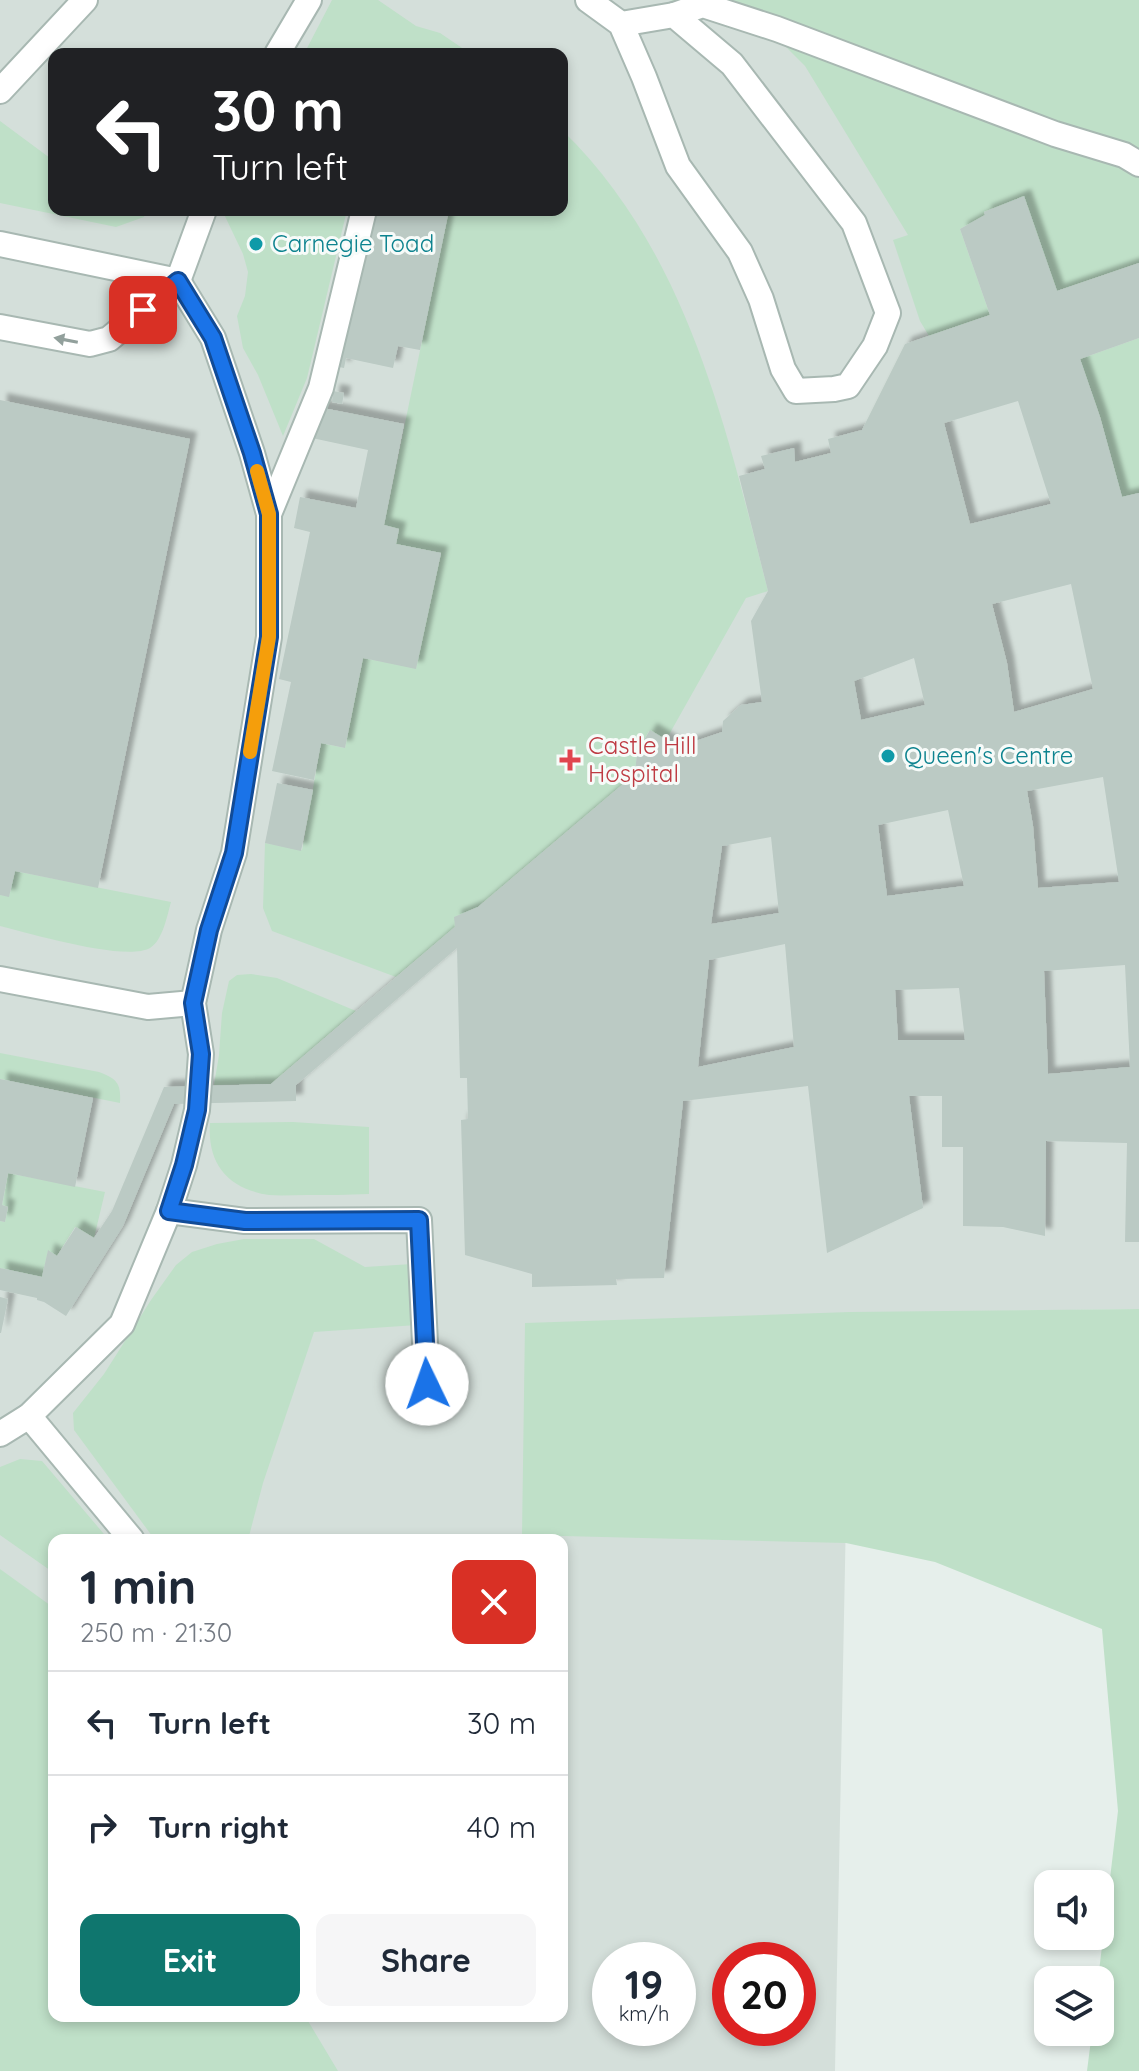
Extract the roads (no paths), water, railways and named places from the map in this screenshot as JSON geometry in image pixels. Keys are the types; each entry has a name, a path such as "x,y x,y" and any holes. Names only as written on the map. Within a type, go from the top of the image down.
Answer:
{"lane":[{"path":"0,91 85,0"},
{"path":"281,48 309,0"},
{"path":"588,0 621,24 678,166 740,252 761,299 783,369 796,391 848,386 875,346 888,313 854,223 732,64 674,15"},
{"path":"621,24 674,15 703,5 777,29 1055,134 1124,155 1139,164"},
{"path":"0,327 90,344 109,339 178,281 202,216"},
{"path":"269,514 321,388 363,216"},
{"path":"0,244 178,281 213,338 269,514 269,637 234,853 209,930 193,1003 201,1054 197,1110 184,1165 169,1211 122,1324 29,1416 0,1434"},
{"path":"0,979 148,1007 193,1003"},
{"path":"169,1211 245,1221 419,1220 427,1384"},
{"path":"29,1416 127,1534"}],"place":[{"name":"Carnegie Toad","path":"256,244"},
{"name":"Queen's Centre","path":"888,756"},
{"name":"Castle Hill Hospital","path":"570,760"}]}
